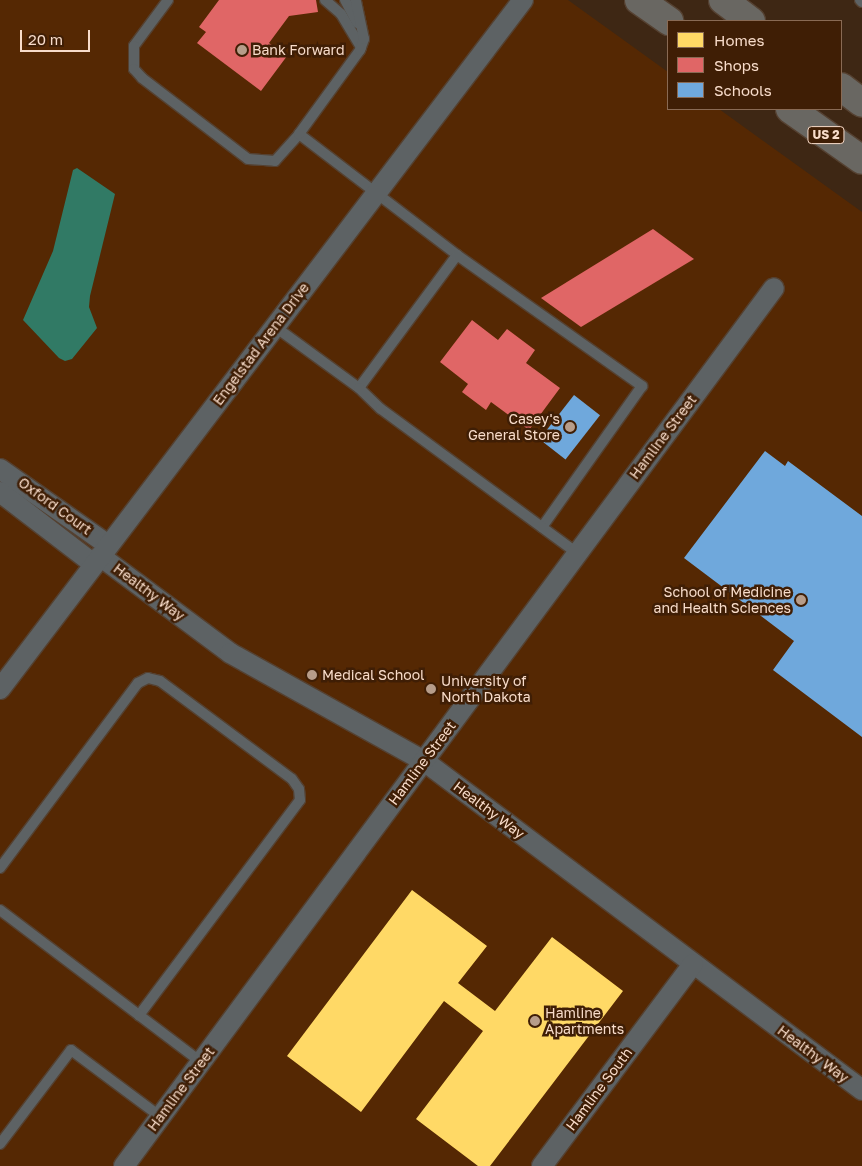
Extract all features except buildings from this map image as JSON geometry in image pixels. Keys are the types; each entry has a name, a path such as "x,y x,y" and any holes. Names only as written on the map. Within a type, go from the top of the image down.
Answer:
{"highway":[{"path":"640,0 668,20"},
{"path":"723,0 750,20"},
{"path":"842,88 862,103"},
{"name":"US 2","path":"791,110 862,160"}],"street":[{"name":"Engelstad Arena Drive","path":"0,689 522,0"},
{"name":"Hamline Street","path":"124,1166 774,288"},
{"name":"Oxford Court","path":"0,469 101,555"},
{"path":"0,492 101,555"},
{"name":"Healthy Way","path":"101,555 230,653 424,761 862,1090"},
{"name":"Hamline South","path":"542,1166 693,964"}],"lane":[{"path":"168,0 134,46 134,69 142,78 248,159 275,161 299,134 361,47 363,25 356,0"},
{"path":"325,0 341,14 361,47"},
{"path":"345,0 354,13 361,47"},
{"path":"299,134 374,194 457,255 642,386 542,527"},
{"path":"359,388 457,255"},
{"path":"274,326 359,388 381,409 577,553"},
{"path":"0,868 138,683 148,678 160,680 292,779 299,789 300,800 139,1014"},
{"path":"0,910 201,1062"},
{"path":"0,1144 71,1050 160,1117"}],"shaded area":[{"name":"University of North Dakota","path":"0,0 568,0 667,71 667,110 720,110 862,212 862,1166 0,1166"}],"water":[{"path":"77,168 115,194 90,296 89,307 97,328 72,359 65,361 59,358 23,320 53,251 73,170"}],"place":[{"name":"Bank Forward","path":"242,50"},
{"name":"Casey's General Store","path":"570,427"},
{"name":"School of Medicine and Health Sciences","path":"801,600"},
{"name":"Medical School","path":"312,675"},
{"name":"University of North Dakota","path":"431,689"},
{"name":"Hamline Apartments","path":"535,1021"}]}
